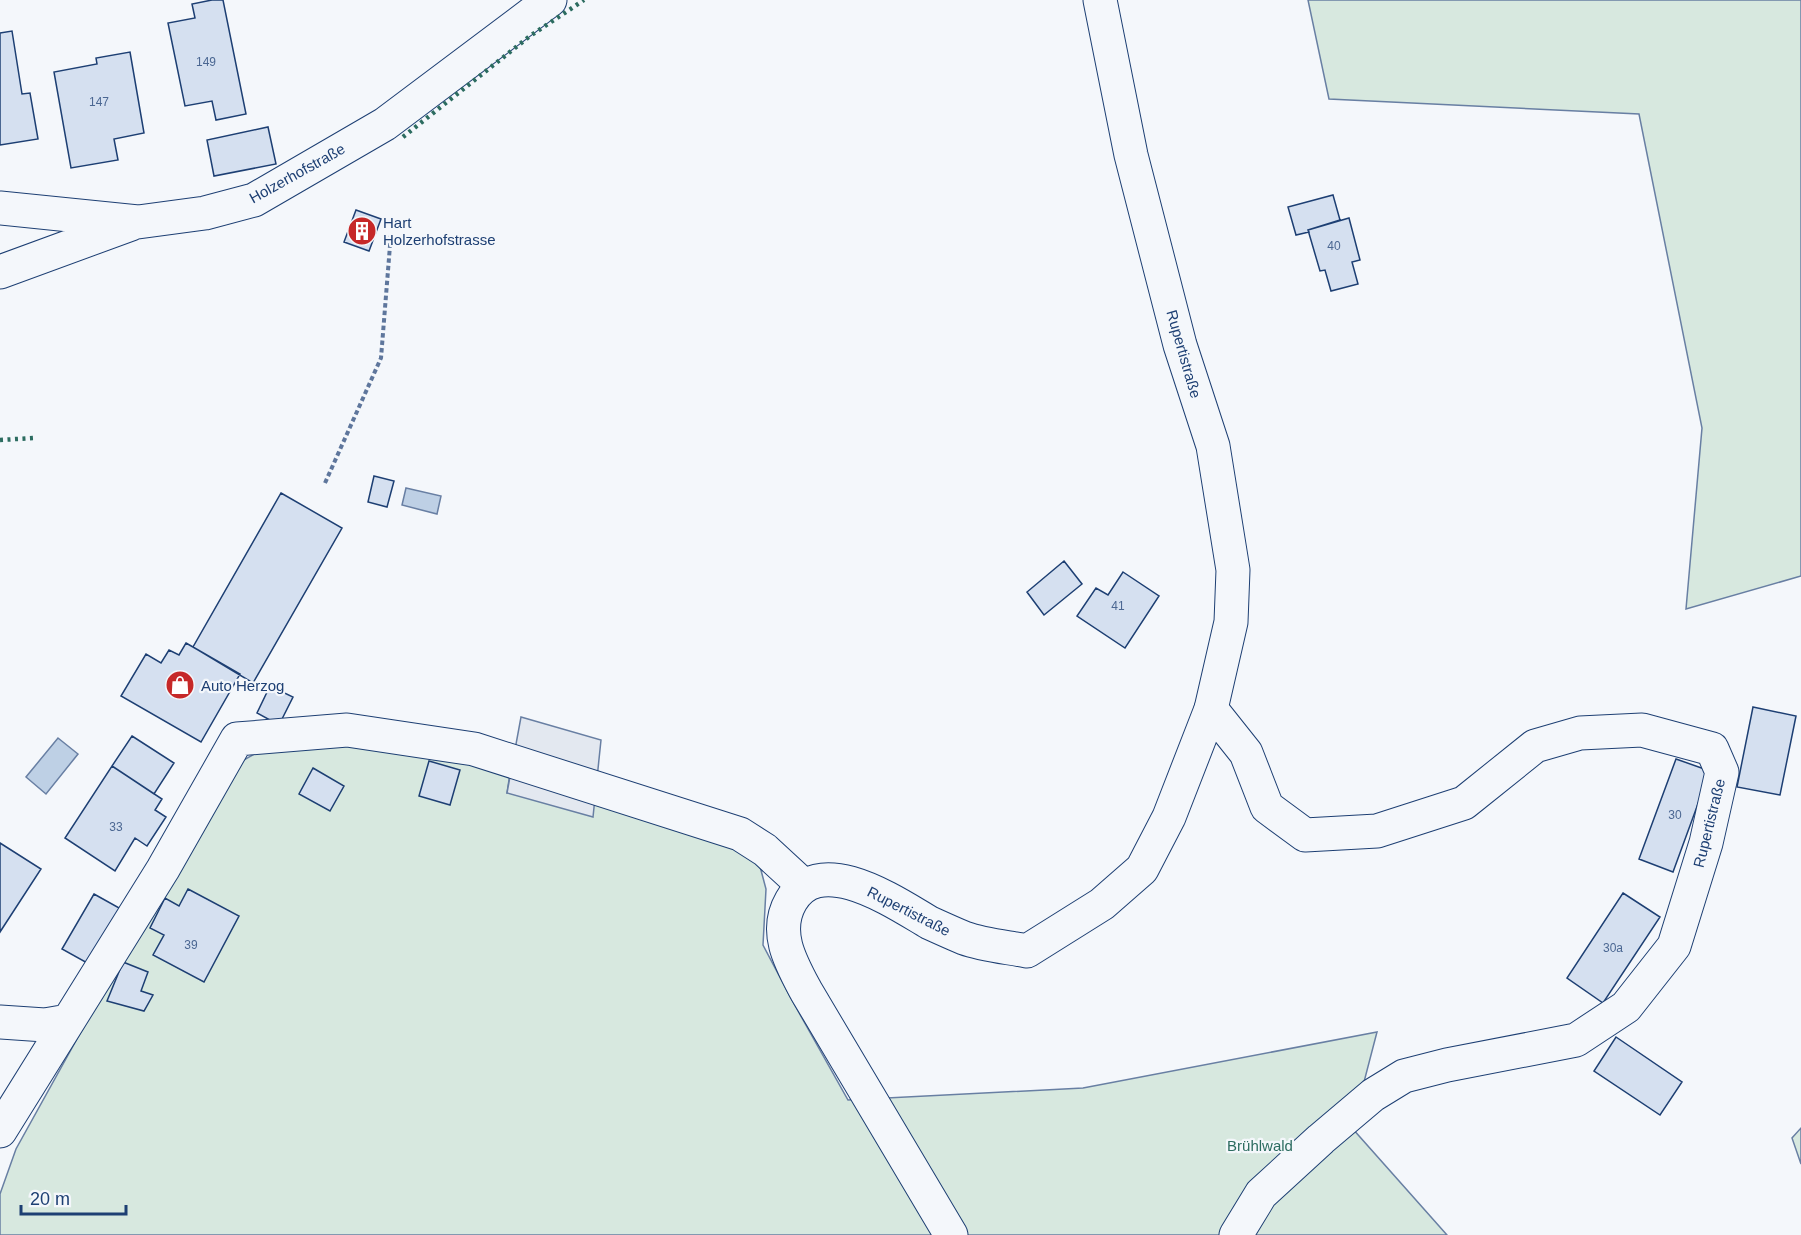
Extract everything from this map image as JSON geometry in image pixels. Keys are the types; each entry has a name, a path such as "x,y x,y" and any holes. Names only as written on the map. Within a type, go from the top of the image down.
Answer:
{"main road":[{"name":"Holzerhofstraße","path":"0,208 138,222 205,213 254,200 385,124 550,0"},
{"name":"Rupertistraße","path":"804,886 818,881 836,880 856,885 881,895 932,924 966,939 1027,951 1102,904 1142,869 1169,817 1210,709 1232,622 1233,570 1213,446 1180,345 1131,155 1100,0"},
{"path":"0,272 138,222"},
{"name":"Rupertistraße","path":"1210,709 1246,753 1267,807 1305,835 1377,831 1464,803 1535,746 1580,734 1642,730 1702,746 1712,749 1722,772 1706,843 1674,946 1626,1007 1576,1040 1447,1065 1404,1076 1373,1095 1261,1194 1236,1235"},
{"path":"1,1129 163,869 237,739 347,730 474,749 740,834 765,850 804,886 792,898 784,921 784,940 789,960 951,1235"},
{"path":"0,1022 45,1024 68,1021"}],"path":[{"path":"325,483 381,358 391,233"}],"green space":[{"path":"1308,0 1801,0 1801,576 1686,609 1702,428 1639,114 1329,99"},
{"name":"Brühlwald","path":"323,735 511,767 507,793 596,792 758,859 766,889 763,945 848,1100 1083,1088 1377,1032 1352,1128 1447,1235 0,1235 0,1194 16,1149 160,889 235,765 267,747"},
{"path":"1801,1128 1801,1164 1792,1138"}],"shaded area":[{"path":"521,717 601,740 593,817 507,793"}],"water":[{"path":"406,488 441,496 437,514 402,505"},
{"path":"58,738 78,754 46,794 26,777"}],"building":[{"path":"223,0 246,114 216,120 212,101 185,106 168,23 195,18 192,4"},
{"path":"12,31 22,94 30,93 38,139 0,145 0,33"},
{"path":"130,52 144,133 114,139 118,160 71,168 54,72 97,64 96,58"},
{"path":"268,127 276,164 214,176 207,140"},
{"path":"1333,195 1340,220 1296,235 1288,207"},
{"name":"Hart Holzerhofstrasse","path":"356,210 381,219 369,251 344,242"},
{"path":"1349,218 1360,260 1352,262 1358,284 1331,291 1325,270 1320,271 1308,230"},
{"path":"374,476 394,481 387,507 368,502"},
{"path":"281,493 342,528 253,683 193,647"},
{"path":"1064,561 1082,584 1044,615 1027,592"},
{"path":"1123,572 1159,596 1125,648 1077,616 1096,588 1108,595"},
{"name":"Auto Herzog","path":"186,643 240,674 201,742 121,696 146,654 161,663 169,650 179,655"},
{"path":"270,686 293,697 279,725 257,713"},
{"path":"1753,707 1796,716 1780,795 1737,787"},
{"path":"132,736 174,763 154,794 112,766"},
{"path":"1676,759 1710,771 1673,872 1639,859"},
{"path":"429,761 460,770 450,805 419,796"},
{"path":"112,766 162,799 155,810 166,817 147,846 135,838 115,871 65,838"},
{"path":"313,768 344,786 330,811 299,794"},
{"path":"0,843 41,869 0,932"},
{"path":"188,889 239,916 204,982 153,955 164,935 150,928 165,898 179,906"},
{"path":"1623,893 1660,917 1603,1003 1567,978"},
{"path":"94,894 121,909 89,964 62,949"},
{"path":"123,962 148,972 141,991 153,995 144,1011 107,1001"},
{"path":"1616,1037 1682,1082 1660,1115 1594,1071"}],"hedge":[{"path":"403,137 530,36 584,0"},
{"path":"0,440 34,438"}],"place":[{"name":"Hart Holzerhofstrasse","path":"362,231"},
{"name":"Auto Herzog","path":"180,685"}]}
